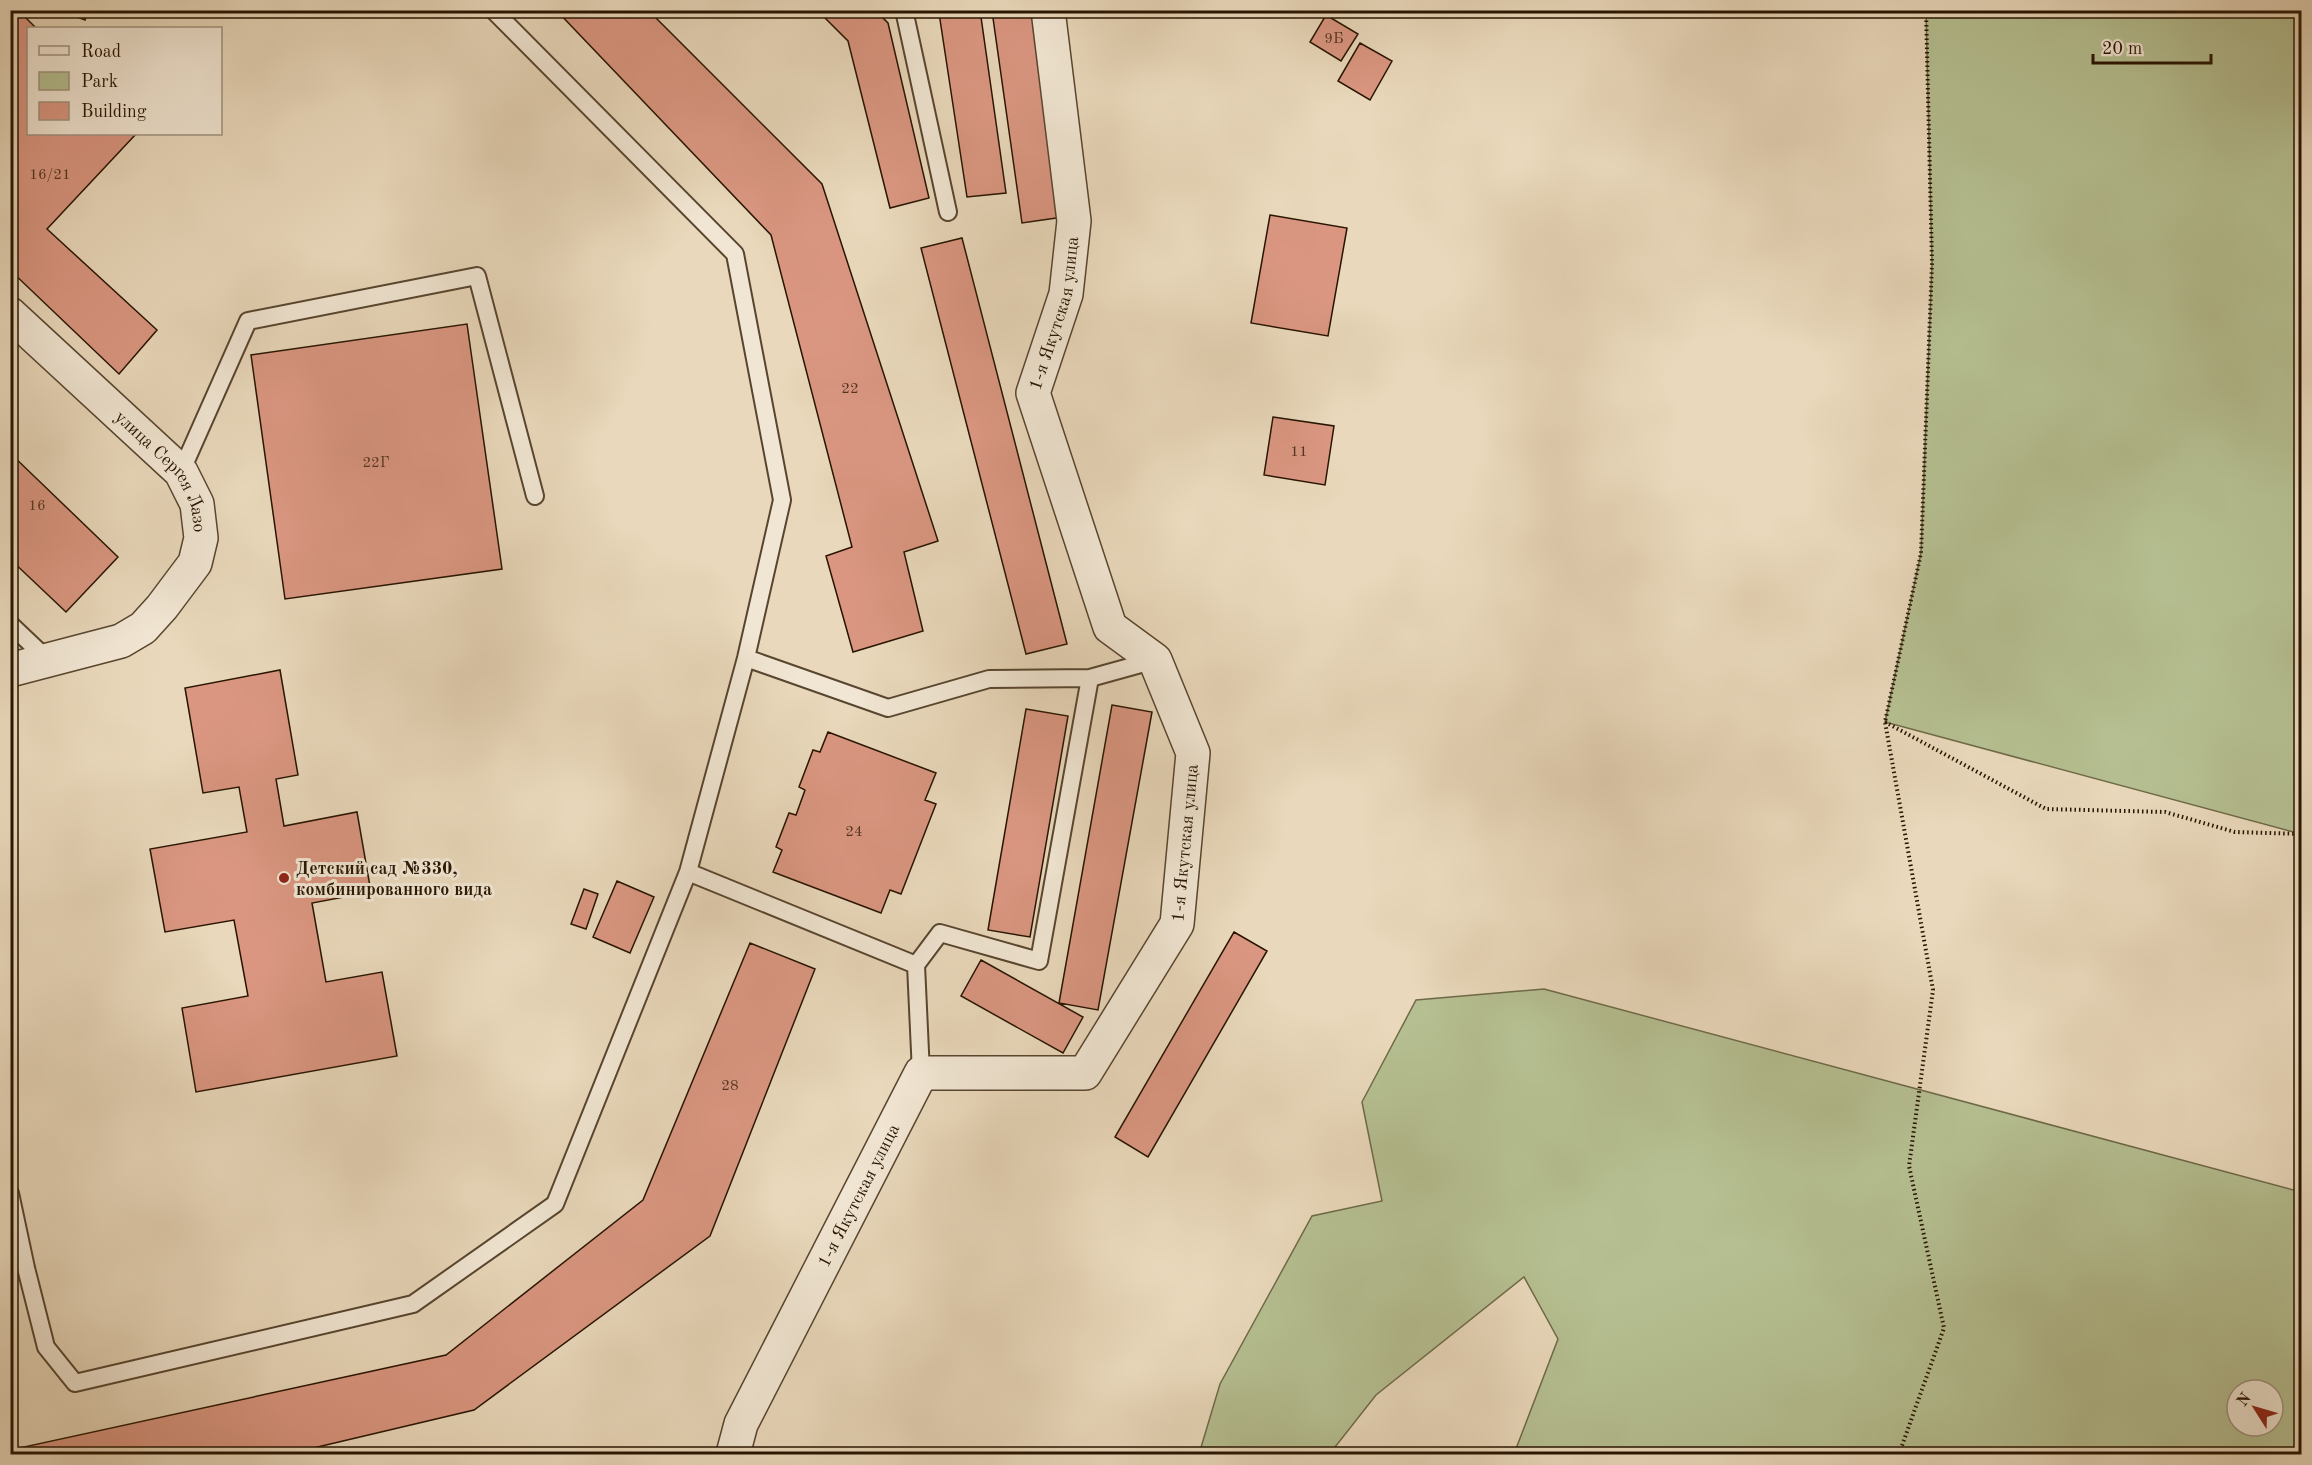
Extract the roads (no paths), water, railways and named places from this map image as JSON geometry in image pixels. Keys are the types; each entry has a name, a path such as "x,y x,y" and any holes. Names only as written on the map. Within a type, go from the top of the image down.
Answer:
{"street":[{"name":"1-я Якутская улица","path":"733,1455 741,1424 921,1073 1084,1073 1178,924 1193,753 1155,660 1110,627 1033,393 1066,294 1074,220 1048,10"},
{"name":"улица Сергея Лазо","path":"10,314 181,472 197,504 201,538 195,562 162,607 143,628 121,642 10,670"}],"lane":[{"path":"10,1193 18,1269 46,1347 75,1383 413,1304 555,1204 688,872 746,658 782,500 735,254 493,10"},
{"path":"904,10 948,212"},
{"path":"181,472 248,321 477,276 535,496"},
{"path":"10,624 48,660"},
{"path":"746,658 888,708 989,679 1090,678 1155,660"},
{"path":"921,1073 916,965 940,933 1039,961 1090,678"},
{"path":"688,872 916,965"}],"place":[{"name":"Детский сад №330, комбинированного вида","path":"284,878"}]}
